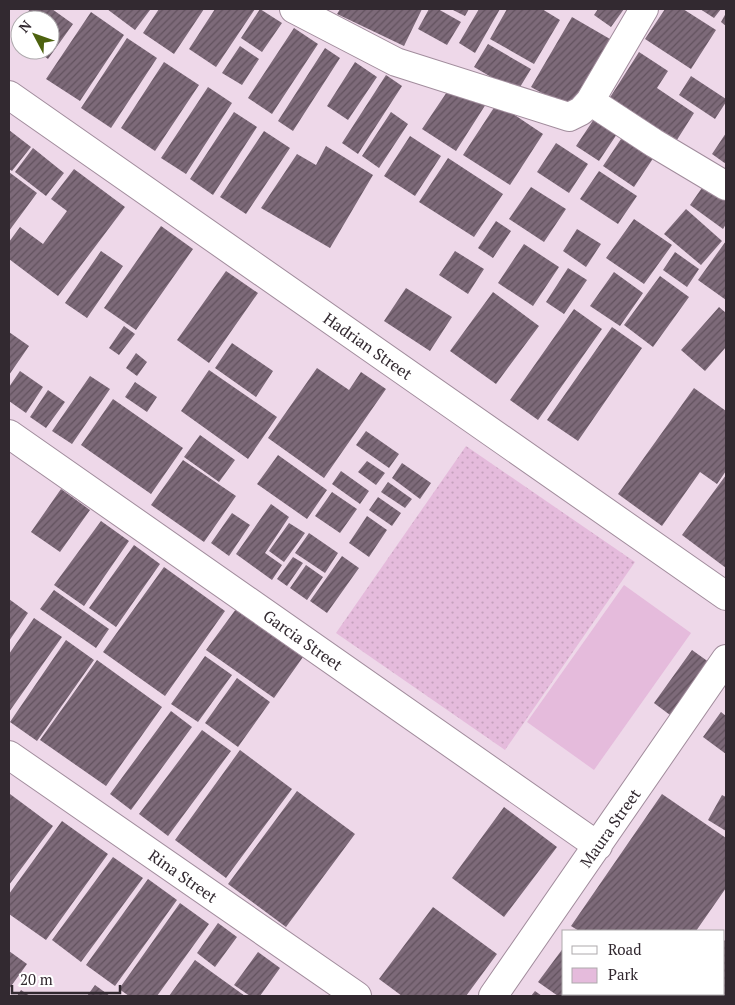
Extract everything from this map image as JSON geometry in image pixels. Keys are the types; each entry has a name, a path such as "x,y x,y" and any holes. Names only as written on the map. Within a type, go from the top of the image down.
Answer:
{"street":[{"path":"294,9 396,62 569,117 581,111 590,101 644,9"},
{"name":"Hadrian Street","path":"9,95 726,596"},
{"path":"590,101 654,143 726,186"},
{"name":"Garcia Street","path":"9,434 598,846"},
{"name":"Maura Street","path":"493,996 726,659"},
{"name":"Rina Street","path":"9,755 357,996"}],"green space":[{"path":"466,446 635,562 505,750 336,633"},
{"path":"624,585 691,633 594,770 527,722"}],"building":[{"path":"52,9 53,10 29,10"},
{"path":"107,9 149,9 150,10 135,30"},
{"path":"159,9 204,9 174,54 143,33"},
{"path":"215,9 255,9 216,67 189,49"},
{"path":"260,9 282,23 262,52 241,38"},
{"path":"340,9 422,9 404,46 337,14"},
{"path":"429,9 438,9 461,22 447,45 418,29"},
{"path":"451,9 469,9 465,16"},
{"path":"479,9 500,9 475,53 459,43"},
{"path":"507,9 542,9 560,20 534,64 490,39"},
{"path":"598,9 624,9 611,27 594,15"},
{"path":"665,9 683,9 716,30 691,69 645,39"},
{"path":"700,9 721,9 714,18"},
{"path":"91,12 124,35 80,101 46,79"},
{"path":"726,13 726,26 721,22"},
{"path":"60,15 73,24 60,42"},
{"path":"572,17 610,39 569,108 531,87"},
{"path":"294,28 318,44 272,114 248,98"},
{"path":"127,38 157,58 111,128 81,108"},
{"path":"488,44 531,69 517,92 474,67"},
{"path":"240,46 259,59 242,85 222,73"},
{"path":"325,48 340,58 293,131 278,121"},
{"path":"639,52 668,71 657,88 694,113 675,143 609,99"},
{"path":"164,62 199,85 155,151 121,128"},
{"path":"355,62 377,77 348,120 327,106"},
{"path":"386,75 402,86 358,154 342,143"},
{"path":"691,76 726,99 715,119 679,95"},
{"path":"453,83 486,104 456,151 422,129"},
{"path":"208,87 232,103 186,174 161,158"},
{"path":"497,103 543,134 510,185 463,155"},
{"path":"234,112 257,127 213,195 190,179"},
{"path":"391,112 408,124 379,168 362,156"},
{"path":"596,116 619,131 599,161 576,146"},
{"path":"9,130 31,147 12,171 9,169"},
{"path":"264,131 290,148 246,214 220,197"},
{"path":"625,133 656,154 634,187 603,166"},
{"path":"726,133 726,164 712,154"},
{"path":"410,136 441,156 415,196 384,176"},
{"path":"556,143 588,164 569,193 537,172"},
{"path":"326,146 373,175 330,248 261,208 297,154 316,165"},
{"path":"33,148 64,173 46,196 15,172"},
{"path":"448,158 503,194 474,237 419,202"},
{"path":"74,169 125,207 58,296 9,259 9,242 20,227 43,244 67,211 51,199"},
{"path":"599,171 637,196 618,224 580,199"},
{"path":"9,172 37,193 9,231"},
{"path":"706,182 726,196 726,224 723,229 690,205"},
{"path":"531,187 566,209 544,242 509,219"},
{"path":"686,209 722,241 701,265 664,234"},
{"path":"634,219 672,245 644,284 606,258"},
{"path":"496,221 511,231 493,258 478,248"},
{"path":"161,226 193,249 136,330 104,308"},
{"path":"577,229 601,244 586,267 563,251"},
{"path":"726,241 726,300 698,280"},
{"path":"524,244 559,267 533,306 498,283"},
{"path":"101,251 123,266 87,318 65,303"},
{"path":"455,251 484,269 468,294 439,275"},
{"path":"675,252 699,269 687,287 663,270"},
{"path":"568,268 587,280 564,314 546,302"},
{"path":"226,271 258,293 209,363 177,340"},
{"path":"614,272 643,293 620,326 590,306"},
{"path":"660,276 689,297 653,347 624,325"},
{"path":"406,288 452,317 430,351 384,321"},
{"path":"493,292 539,326 496,384 450,351"},
{"path":"719,307 726,313 726,347 705,371 681,350"},
{"path":"574,309 602,329 538,420 510,400"},
{"path":"124,326 135,334 119,355 109,348"},
{"path":"612,327 642,348 578,441 547,420"},
{"path":"9,332 29,346 9,375"},
{"path":"232,343 273,371 256,397 215,368"},
{"path":"136,353 147,362 137,376 126,368"},
{"path":"317,368 349,390 361,372 386,389 324,478 268,438"},
{"path":"209,370 277,417 248,459 181,411"},
{"path":"20,371 43,387 26,413 9,401 9,387"},
{"path":"90,376 110,389 72,444 52,431"},
{"path":"135,382 157,397 147,412 125,397"},
{"path":"694,388 726,411 726,471 717,484 700,472 662,526 618,494"},
{"path":"48,390 65,402 46,428 30,417"},
{"path":"113,399 183,448 151,494 81,445"},
{"path":"366,431 399,454 389,468 356,445"},
{"path":"200,435 235,460 219,482 184,457"},
{"path":"278,455 327,490 307,519 257,484"},
{"path":"183,460 236,496 204,542 151,505"},
{"path":"367,461 385,473 376,485 358,472"},
{"path":"402,463 431,483 420,499 392,478"},
{"path":"341,471 369,491 360,504 332,484"},
{"path":"726,475 726,568 682,535"},
{"path":"388,482 412,499 405,508 381,492"},
{"path":"61,489 90,510 60,552 31,532"},
{"path":"332,492 357,509 340,533 315,516"},
{"path":"378,497 401,513 392,526 369,510"},
{"path":"271,504 289,517 265,553 282,565 272,580 236,554"},
{"path":"232,513 250,525 229,556 211,543"},
{"path":"367,516 387,530 369,557 349,543"},
{"path":"101,521 129,541 84,606 54,585"},
{"path":"289,523 305,533 284,562 269,551"},
{"path":"309,533 338,553 325,573 295,553"},
{"path":"134,545 160,564 116,627 89,608"},
{"path":"342,556 359,568 327,613 310,601"},
{"path":"293,557 303,563 287,586 277,579"},
{"path":"306,565 323,577 307,600 290,588"},
{"path":"164,567 225,611 165,696 103,652"},
{"path":"54,590 109,629 96,648 40,609"},
{"path":"9,599 28,613 9,641"},
{"path":"236,609 303,657 274,698 206,650"},
{"path":"34,618 62,637 9,712 9,654"},
{"path":"66,640 94,660 37,741 10,722"},
{"path":"692,650 713,665 674,718 654,703"},
{"path":"205,656 232,675 198,722 171,704"},
{"path":"97,660 162,707 106,786 40,740"},
{"path":"237,678 270,702 238,747 205,723"},
{"path":"171,711 192,727 131,810 110,794"},
{"path":"721,712 726,716 726,754 703,737"},
{"path":"202,730 231,751 168,836 139,814"},
{"path":"240,750 292,789 226,878 175,840"},
{"path":"297,791 355,834 286,927 228,884"},
{"path":"10,794 53,826 9,885 9,797"},
{"path":"662,794 726,838 726,888 697,930 577,930 571,926"},
{"path":"722,795 726,797 726,831 708,820"},
{"path":"504,807 557,847 504,917 452,878"},
{"path":"62,821 108,854 46,940 9,914 9,894"},
{"path":"113,857 143,878 81,962 52,940"},
{"path":"148,879 177,900 115,986 86,965"},
{"path":"180,903 209,924 157,996 129,996 119,989"},
{"path":"433,907 497,954 466,996 402,996 379,979"},
{"path":"218,923 237,937 215,967 197,953"},
{"path":"725,941 726,996 706,995 725,995"},
{"path":"562,950 562,995 628,995 558,996 538,982"},
{"path":"9,951 27,964 9,989"},
{"path":"258,952 280,968 260,996 250,996 234,985"},
{"path":"195,960 245,996 169,996"},
{"path":"95,985 110,996 87,996"},
{"path":"21,990 30,996 17,996"},
{"path":"535,991 542,996 531,996"},
{"path":"702,995 703,996 664,996"}]}
